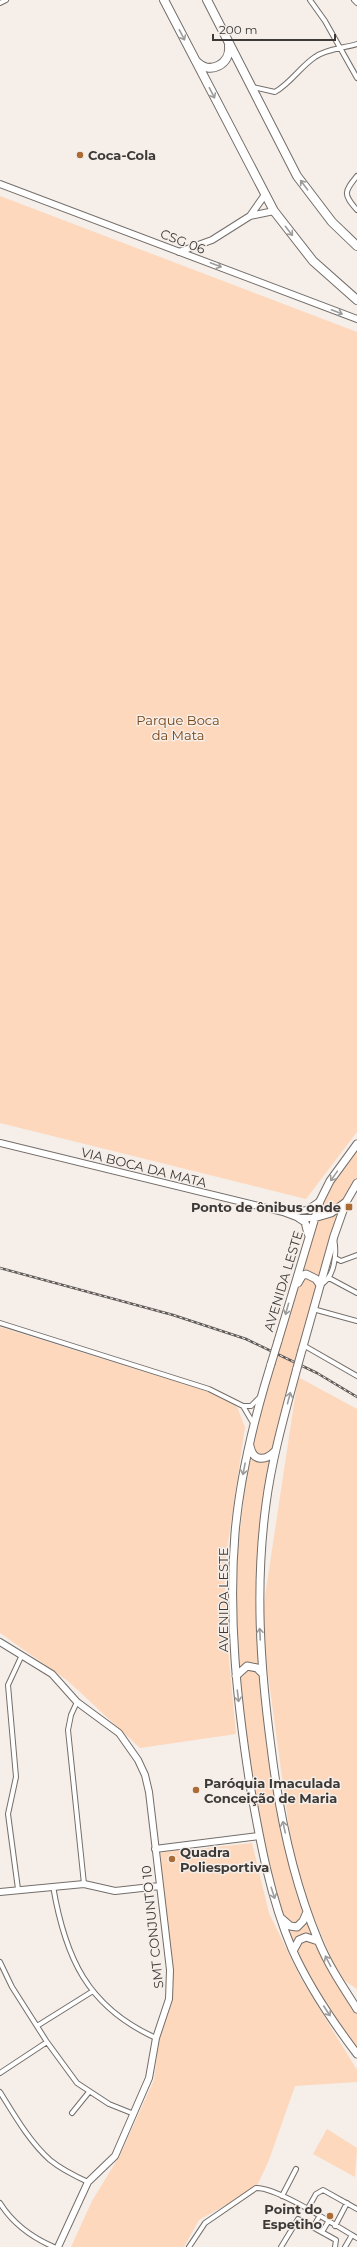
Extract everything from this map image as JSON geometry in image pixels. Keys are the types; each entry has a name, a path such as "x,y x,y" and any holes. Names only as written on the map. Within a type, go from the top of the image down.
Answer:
{"highway":[{"path":"164,0 264,196 313,261 357,300"},
{"path":"207,0 297,176 332,222 357,246"},
{"path":"194,59 198,64 207,68 220,66 227,59 229,52 227,40"}],"main road":[{"name":"AVENIDA LESTE","path":"357,1144 330,1181 320,1200 254,1425 239,1506 234,1557 232,1607 236,1676 246,1756 259,1836 268,1877 280,1918 293,1952 326,2011 357,2054"},
{"path":"356,1186 346,1202 334,1236 275,1451 266,1503 261,1546 259,1605 262,1673 274,1771 292,1865 318,1941 338,1980 357,2009"},
{"path":"314,1218 331,1213 346,1202"},
{"path":"299,1218 308,1227 309,1235"},
{"path":"292,1294 304,1275 312,1276 320,1285"},
{"path":"250,1444 254,1456 259,1459 265,1459 275,1451"},
{"path":"236,1676 247,1666 257,1668 262,1673"},
{"path":"280,1918 290,1926 297,1927 304,1921 307,1912"},
{"path":"293,1952 300,1940 306,1937 318,1941"}],"street":[{"path":"0,3 6,0"},
{"path":"310,0 342,49 357,78"},
{"path":"354,0 357,3"},
{"path":"250,86 275,92 287,84 315,56 322,52 342,49 357,44"},
{"path":"357,176 348,187 346,197 357,210"},
{"name":"CSG 06","path":"0,184 357,320"},
{"path":"250,216 264,196"},
{"path":"179,252 212,240 250,216 274,211"},
{"name":"VIA BOCA DA MATA","path":"0,1143 283,1212 299,1218 314,1218"},
{"name":"VIA BOCA DA MATA","path":"283,1212 302,1212 320,1200"},
{"path":"320,1285 329,1278 335,1258 336,1249 334,1236"},
{"path":"335,1258 341,1260 357,1255"},
{"path":"329,1278 357,1293"},
{"path":"313,1309 357,1321"},
{"path":"0,1323 209,1388 243,1406 251,1406 263,1393"},
{"path":"303,1347 357,1376"},
{"path":"243,1406 254,1425"},
{"name":"SMT CONJUNTO 10","path":"0,1642 52,1674 77,1702 119,1733 138,1760 145,1776 149,1792 171,1985 169,1999 156,2038 149,2078 134,2114 115,2156 88,2182 58,2247"},
{"path":"18,1889 8,1814 16,1778 8,1685 22,1655"},
{"path":"77,1702 71,1715 68,1730 84,1884"},
{"path":"155,1849 259,1836"},
{"path":"0,1892 18,1889 84,1884 115,1891 160,1886"},
{"path":"53,1886 62,1934 77,1966 93,1991 108,2009 119,2018 156,2038"},
{"path":"0,1962 12,1988 67,2071 89,2092 134,2114"},
{"path":"37,2026 93,1991"},
{"path":"0,2073 47,2042"},
{"path":"0,2092 26,2133 39,2149 51,2161 88,2182"},
{"path":"72,2113 89,2092"},
{"path":"282,2196 296,2169"},
{"path":"190,2247 205,2223 256,2188 268,2189 357,2238"},
{"path":"307,2210 320,2191 357,2209"},
{"path":"0,2203 7,2214 27,2233 54,2247"},
{"path":"335,2226 347,2203"},
{"path":"313,2227 319,2217"},
{"path":"281,2247 297,2220 300,2219 336,2240 335,2247"},
{"path":"322,2232 328,2222"},
{"path":"345,2247 352,2235"}],"green space":[{"name":"Parque Boca da Mata","path":"0,196 357,332 357,1132 306,1199 0,1123"},
{"path":"357,1144 357,1185 334,1236 262,1512 255,1601 259,1675 271,1772 318,1948 312,1941 357,2009 357,2052 317,1990 297,1954 284,1924 262,1836 236,1675 235,1608 237,1556 250,1445 321,1200"},
{"path":"0,1327 222,1396 237,1407 245,1427 224,1570 229,1661 236,1734 140,1748 68,1681 0,1633"},
{"path":"298,1377 357,1409 357,1989 339,1977 295,1872 261,1623"},
{"path":"252,1843 269,1913 300,1977 357,2070 357,2082 295,2086 269,2160 256,2188 199,2220 184,2247 71,2247 92,2201 120,2155 154,2080 159,2038 171,2000 160,1853 189,1848 190,1850"},
{"path":"327,2129 357,2148 355,2177 313,2154"}],"railway":[{"path":"0,1268 173,1315 246,1339 317,1373 357,1397"}],"place":[{"name":"Coca-Cola","path":"80,155"},
{"name":"Ponto de ônibus onde","path":"349,1207"},
{"name":"Paróquia Imaculada Conceição de Maria","path":"196,1790"},
{"name":"Quadra Poliesportiva","path":"172,1859"},
{"name":"Point do Espetiho","path":"330,2216"}]}
